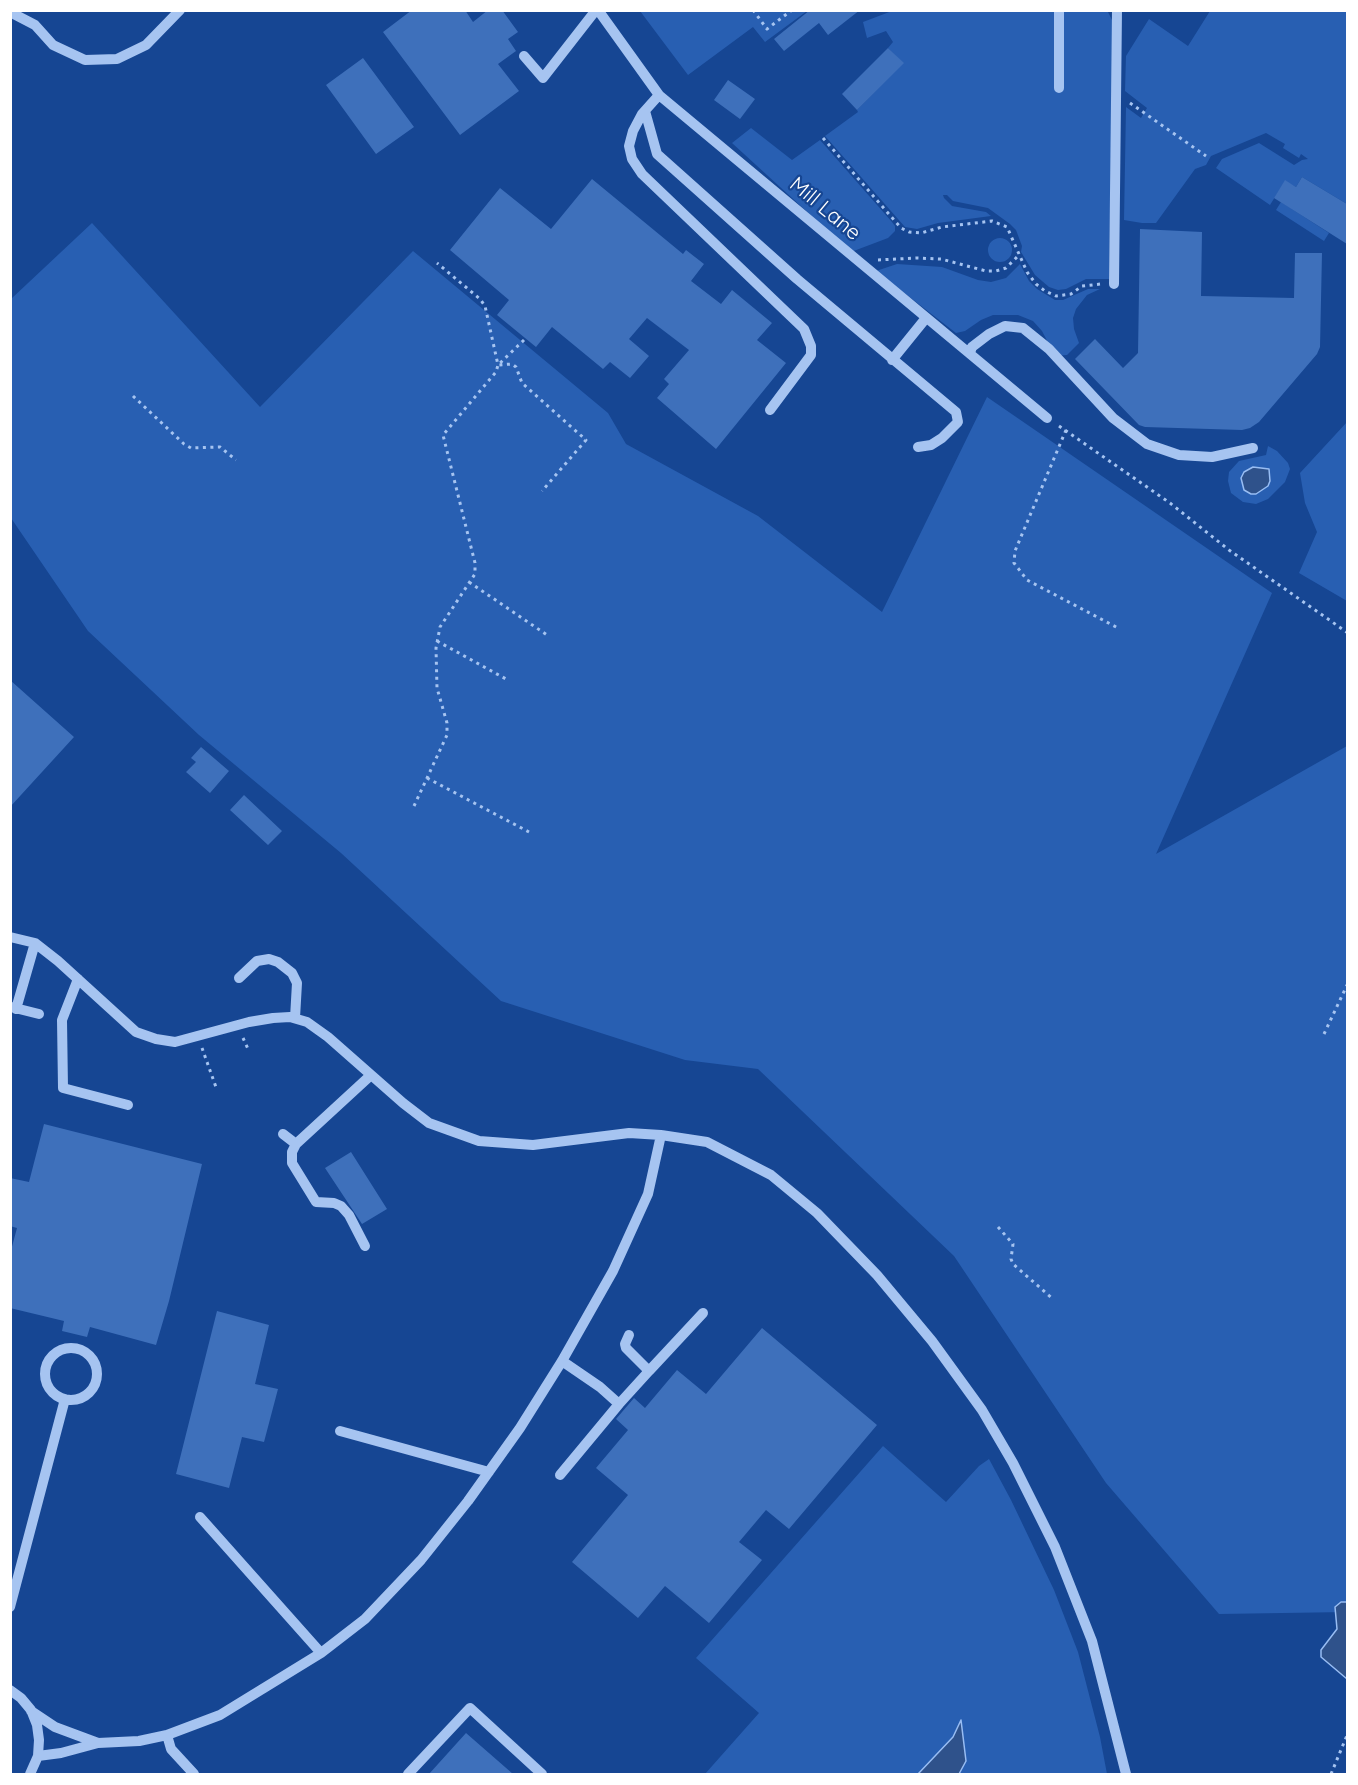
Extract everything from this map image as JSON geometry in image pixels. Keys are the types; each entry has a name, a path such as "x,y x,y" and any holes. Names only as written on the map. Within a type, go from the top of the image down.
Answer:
{"street":[{"path":"10,12 35,25 53,45 85,60 117,58 146,45 180,10"},
{"path":"524,56 543,78 597,10"},
{"name":"Mill Lane","path":"597,10 659,95 1047,418"},
{"path":"1059,10 1059,88"},
{"path":"1114,284 1117,10"},
{"path":"659,95 645,111 633,131 629,146 632,159 642,174 804,329 811,346 811,355 770,410"},
{"path":"645,111 657,154 797,279 948,405 958,417 956,424 937,442 931,446 918,447"},
{"path":"892,360 926,318"},
{"path":"970,353 972,347 989,334 1005,326 1023,328 1048,349 1113,418 1147,444 1179,455 1212,457 1253,448"},
{"path":"10,937 35,943 136,1032 156,1039 175,1042 249,1022 273,1018 295,1018 307,1022 429,1123 479,1141 533,1145 628,1133 662,1134 707,1142 771,1175 817,1213 877,1275 932,1341 982,1410 1055,1547 1092,1641 1126,1774"},
{"path":"35,943 14,1008 39,1014"},
{"path":"239,978 257,961 268,959 278,962 292,973 297,983 295,1018"},
{"path":"78,979 62,1020 63,1088 128,1105"},
{"path":"365,1246 349,1215 341,1206 334,1203 316,1202 292,1164 292,1152 296,1144 371,1075"},
{"path":"283,1134 296,1144"},
{"path":"38,1756 61,1753 98,1743 139,1741 167,1735 220,1715 321,1653 365,1619 421,1560 489,1472 562,1361 613,1271 648,1194 662,1134"},
{"path":"560,1474 619,1404 703,1313"},
{"path":"628,1335 625,1344 627,1348 650,1371"},
{"path":"77,1348 92,1358 97,1375 90,1391 74,1400 65,1399 57,1396 47,1384 45,1368 54,1354 61,1350 77,1348"},
{"path":"562,1361 600,1387 619,1404"},
{"path":"10,1607 65,1399"},
{"path":"340,1431 489,1472"},
{"path":"200,1517 321,1653"},
{"path":"10,1690 31,1710 55,1727 98,1743"},
{"path":"408,1774 470,1708 542,1774"},
{"path":"30,1774 38,1756 38,1733 31,1710"},
{"path":"167,1735 171,1749 194,1774"}],"path":[{"path":"753,10 767,29 792,10"},
{"path":"1116,94 1206,156"},
{"path":"822,138 901,228 909,232 921,233 942,227 992,221 1007,227 1019,255 1036,284 1056,296 1071,294 1082,286 1114,284"},
{"path":"862,265 880,260 941,259 986,271 996,271 1006,268 1019,255"},
{"path":"414,806 447,735 447,723 437,687 437,641 440,627 475,574 475,563 443,435 496,372 498,364 484,306 480,299 437,263"},
{"path":"498,364 524,340"},
{"path":"498,364 512,364 516,367 522,383 586,440 542,491"},
{"path":"133,396 184,444 191,448 220,447 236,460"},
{"path":"1047,418 1170,503 1238,557 1347,633"},
{"path":"1066,430 1016,551 1014,563 1027,580 1118,628"},
{"path":"468,582 547,635"},
{"path":"437,641 506,680"},
{"path":"427,778 529,832"},
{"path":"1324,1034 1347,983"},
{"path":"199,1037 217,1090"},
{"path":"998,1227 1013,1244 1011,1259 1013,1264 1053,1299"},
{"path":"1331,1774 1347,1733"}],"shaded area":[{"path":"1078,10 1108,12 1113,22 1109,279 1086,279 1066,289 1058,290 1049,287 1035,275 1021,252 1022,246 1016,230 1010,224 988,208 953,201 947,195 943,195 952,206 986,212 991,216 938,223 917,229 905,227 825,136 858,112 857,110 903,63 888,48 893,42 886,31 867,38 863,22 892,11 1054,11 1054,88 1064,12"},
{"path":"640,11 807,11 765,42 753,27 688,75"},
{"path":"1210,11 1347,11 1347,204 1302,177 1296,187 1285,181 1270,205 1216,168 1222,159 1259,143 1294,165 1308,159 1301,154 1299,158 1283,148 1285,144 1266,133 1211,156 1206,165 1195,169 1156,223 1124,220 1126,107 1141,118 1147,108 1125,91 1126,56 1149,19 1188,46"},
{"path":"751,128 792,160 820,140 892,222 895,231 888,238 851,252 732,143"},
{"path":"1281,202 1329,233 1324,241 1276,210"},
{"path":"92,223 260,407 413,251 608,413 626,444 758,516 882,612 987,397 1272,593 1156,854 1347,746 1347,1612 1219,1614 1106,1483 954,1256 758,1069 685,1060 501,1001 341,853 199,735 88,631 11,518 11,299"},
{"path":"1000,238 1008,242 1012,250 1008,258 1000,262 992,258 988,250 992,242"},
{"path":"897,264 942,267 978,280 991,282 1006,278 1020,264 1029,281 1055,300 1063,300 1088,289 1100,289 1087,295 1076,309 1073,318 1079,343 1067,355 1055,356 1042,331 1033,321 1018,315 993,315 965,331 956,333 876,271"},
{"path":"1347,422 1347,601 1299,573 1317,532 1305,503 1300,473"},
{"path":"1268,446 1277,451 1288,463 1290,469 1285,482 1268,499 1256,504 1243,502 1231,493 1228,481 1229,472 1239,461 1266,455"},
{"path":"1253,467 1269,469 1268,486 1256,494 1244,490 1241,478 1244,472"},
{"path":"883,1446 946,1502 979,1466 989,1459 1054,1590 1078,1652 1107,1774 705,1774 759,1713 696,1658"},
{"path":"1341,1602 1347,1602 1347,1679 1321,1657 1321,1650 1337,1629 1335,1607"},
{"path":"961,1720 966,1761 959,1774 918,1774 953,1737"}],"building":[{"path":"412,10 465,10 473,22 488,10 502,10 518,32 508,39 516,51 498,64 519,91 460,135 383,32"},
{"path":"810,10 860,10 828,35 819,23 784,51 774,39"},
{"path":"888,48 904,63 857,110 842,94"},
{"path":"363,58 414,127 376,154 326,85"},
{"path":"728,80 755,99 740,119 714,100"},
{"path":"1302,177 1347,204 1347,244 1274,198 1285,180 1296,187"},
{"path":"592,179 683,254 686,250 704,264 691,281 721,304 732,290 772,323 757,340 786,363 716,449 657,398 669,384 664,379 689,350 647,318 629,339 649,356 630,378 610,362 603,369 552,327 536,347 497,315 509,300 450,250 500,188 551,229"},
{"path":"1140,229 1202,232 1201,296 1294,298 1295,253 1322,253 1320,347 1317,354 1259,422 1250,428 1242,430 1139,425 1075,359 1095,339 1123,368 1138,353"},
{"path":"10,680 74,737 10,807"},
{"path":"201,747 229,771 210,793 186,772 196,762 191,758"},
{"path":"244,795 282,831 268,845 230,810"},
{"path":"44,1124 202,1164 156,1345 90,1327 87,1337 62,1331 64,1321 10,1308 10,1254 17,1228 10,1226 10,1178 29,1182"},
{"path":"351,1152 387,1209 362,1224 325,1168"},
{"path":"217,1311 269,1325 255,1384 278,1389 264,1442 242,1437 229,1488 176,1474"},
{"path":"762,1328 877,1425 789,1529 766,1510 739,1542 762,1560 709,1623 665,1586 638,1618 572,1562 628,1495 596,1468 628,1430 616,1419 634,1398 645,1408 677,1370 706,1394"},
{"path":"466,1733 513,1774 429,1774"}]}
